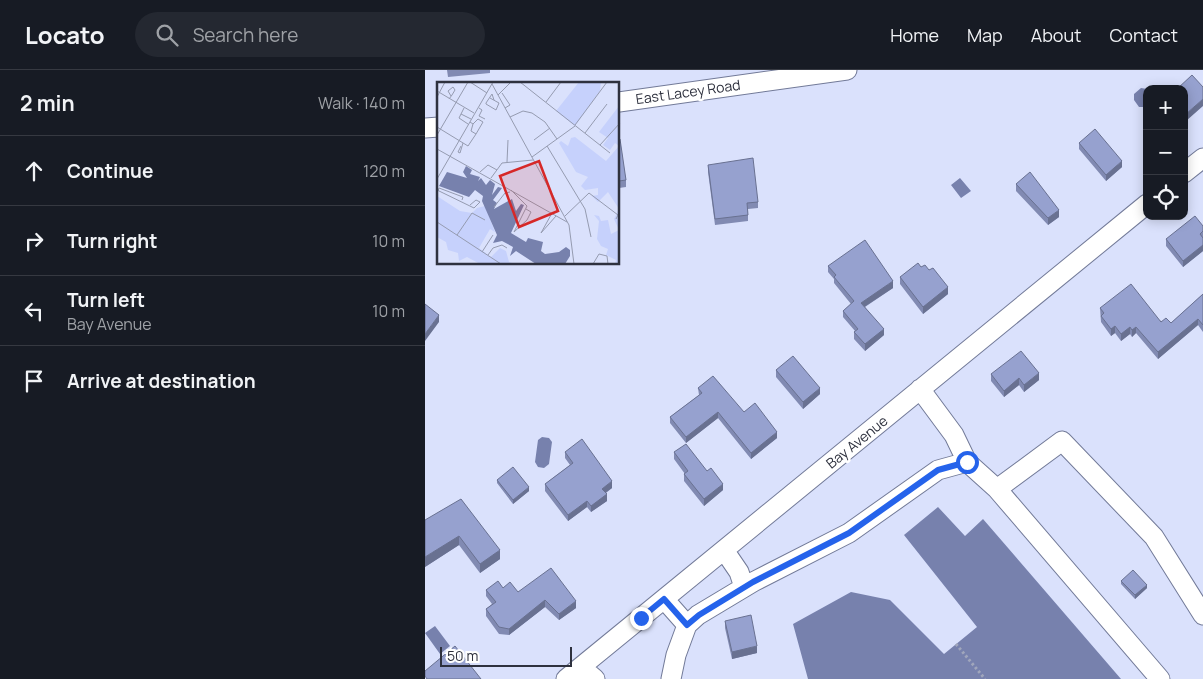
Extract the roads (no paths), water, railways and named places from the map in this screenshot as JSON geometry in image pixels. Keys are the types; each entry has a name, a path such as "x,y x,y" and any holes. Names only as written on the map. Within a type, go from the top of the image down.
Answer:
{"street":[{"name":"East Lacey Road","path":"620,102 847,70"},
{"name":"Bay Avenue","path":"566,679 1143,207"},
{"path":"921,389 954,435 967,462 997,489 1160,679"},
{"path":"997,489 1062,441 1154,537 1203,615"},
{"path":"671,679 676,655 687,625 699,615 745,587 849,533 938,470 967,462"},
{"path":"724,550 733,560 745,587"},
{"path":"664,599 687,625"},
{"path":"581,667 595,679"}],"water":[{"path":"1143,88 1143,107 1139,107 1134,100 1134,94"},
{"path":"960,178 971,191 961,198 951,185"},
{"path":"542,437 549,438 552,442 549,464 544,468 538,467 535,462 538,440"},
{"path":"938,507 965,536 983,519 1121,679 808,679 793,624 851,592 890,600 944,654 977,627 904,535"},
{"path":"435,626 450,646 440,654 425,633"}]}
